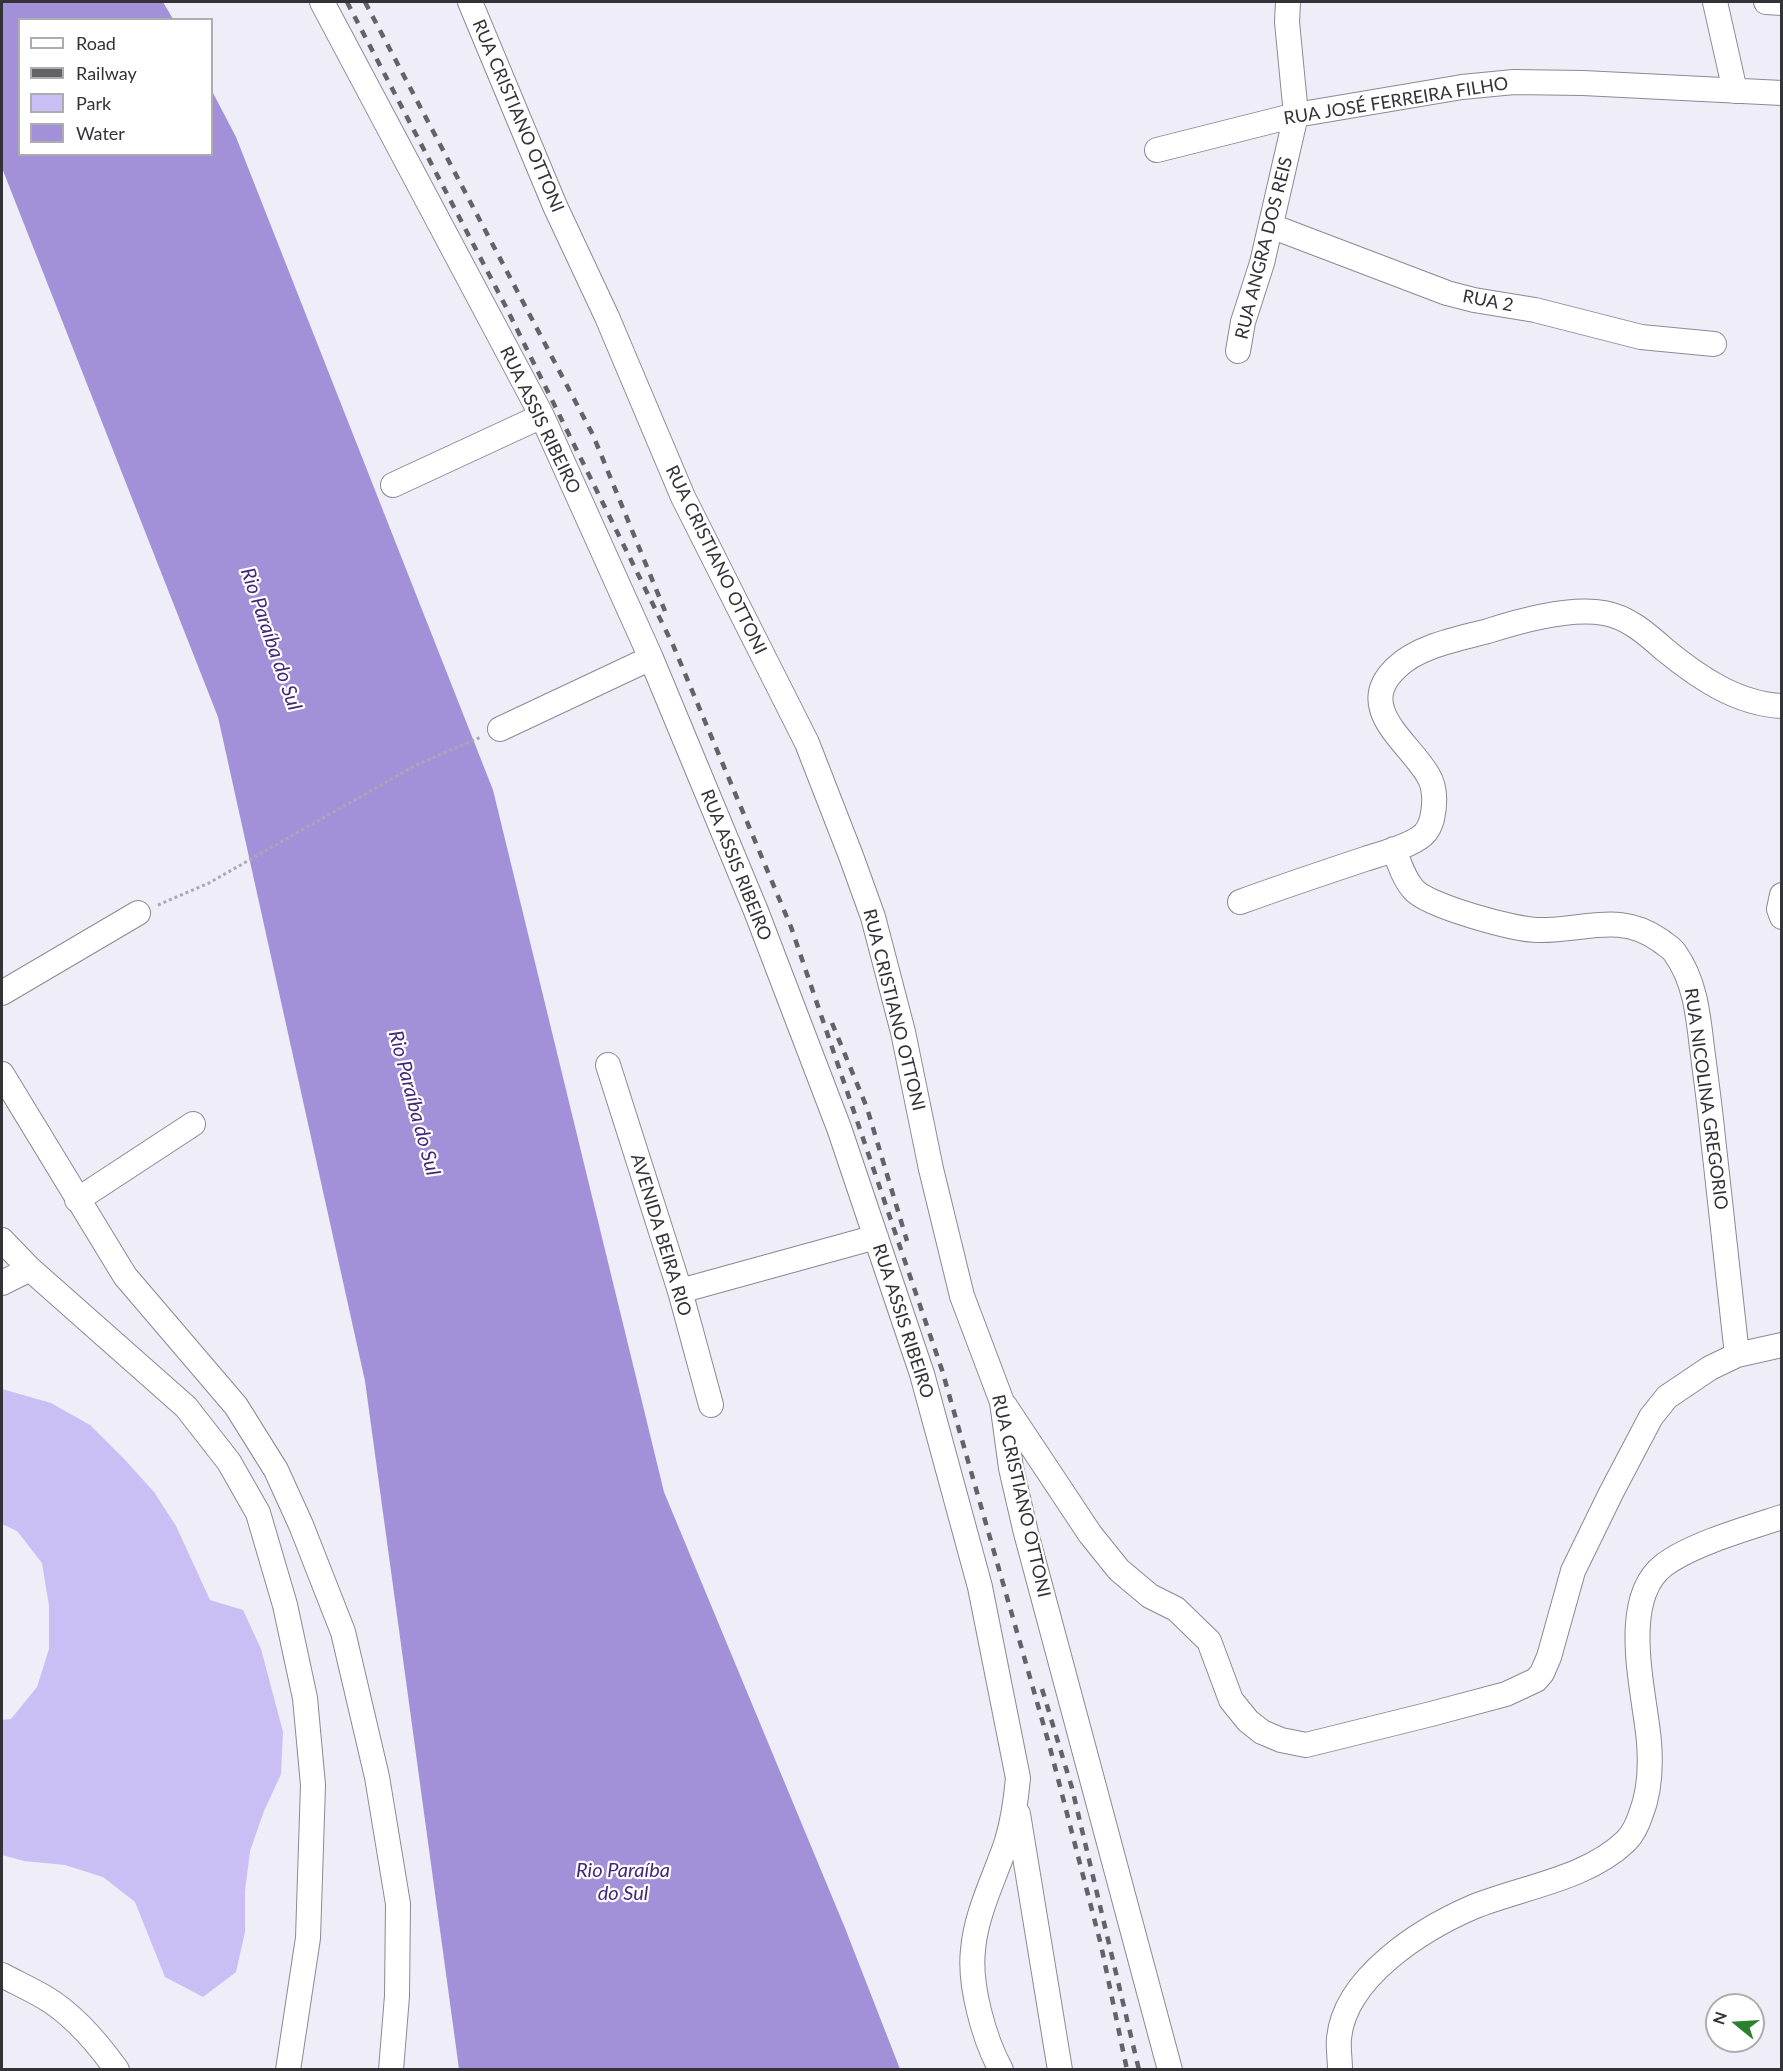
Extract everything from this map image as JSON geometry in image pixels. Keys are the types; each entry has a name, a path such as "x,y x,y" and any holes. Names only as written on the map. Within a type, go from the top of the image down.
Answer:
{"street":[{"name":"RUA ASSIS RIBEIRO","path":"322,2 542,416 651,658 756,911 838,1128 922,1374 980,1587 1018,1778 1016,1803"},
{"name":"RUA CRISTIANO OTTONI","path":"470,2 555,206 607,316 683,497 807,743 873,916 903,1032 931,1170 962,1296 1002,1402 1011,1468 1026,1533 1170,2070"},
{"name":"RUA ANGRA DOS REIS","path":"1238,351 1243,322 1262,263 1296,115 1287,22 1288,2"},
{"path":"1715,2 1735,91"},
{"path":"1766,2 1782,3"},
{"name":"RUA JOSÉ FERREIRA FILHO","path":"1157,150 1296,115 1462,87 1514,82 1782,93"},
{"name":"RUA 2","path":"1271,226 1456,296 1535,310 1641,337 1714,344"},
{"path":"393,485 542,416"},
{"path":"1240,902 1394,849 1424,835 1429,827 1434,804 1433,788 1429,776 1390,727 1383,714 1380,700 1382,687 1388,676 1399,665 1430,647 1515,623 1581,611 1603,613 1620,617 1644,632 1694,672 1723,690 1768,705 1782,705"},
{"path":"500,729 651,658"},
{"name":"RUA NICOLINA GREGORIO","path":"1394,849 1404,875 1414,891 1435,902 1488,921 1517,928 1538,930 1614,924 1632,926 1648,931 1673,950 1686,969 1695,996 1706,1078 1737,1355"},
{"path":"1782,895 1779,909 1782,917"},
{"path":"2,993 138,913"},
{"name":"AVENIDA BEIRA RIO","path":"608,1065 680,1291 711,1405"},
{"path":"2,1074 125,1276 236,1406 276,1470 301,1525 343,1632 377,1777 398,1904 397,1996 391,2070"},
{"path":"77,1200 193,1124"},
{"path":"680,1291 876,1237"},
{"path":"2,1240 30,1269 186,1407 229,1462 258,1513 285,1605 305,1698 313,1785 308,1938 288,2070"},
{"path":"2,1283 30,1269"},
{"path":"1002,1402 1090,1534 1119,1570 1150,1596 1176,1610 1209,1641 1231,1700 1248,1721 1262,1732 1281,1740 1306,1744 1495,1696 1536,1680 1549,1657 1573,1571 1651,1417 1667,1397 1710,1368 1737,1355 1782,1345"},
{"path":"1340,2070 1339,2037 1349,2006 1366,1978 1397,1950 1433,1927 1473,1908 1585,1868 1610,1854 1628,1839 1638,1823 1647,1799 1650,1775 1650,1743 1641,1682 1637,1621 1642,1596 1652,1577 1665,1565 1686,1552 1782,1517"},
{"path":"1001,2070 981,2012 974,1982 973,1951 977,1928 1007,1840 1016,1803"},
{"path":"1016,1803 1060,2070"},
{"path":"2,1975 45,1997 101,2048 117,2070"}],"path":[{"path":"138,913 209,883 416,765 500,729"}],"green space":[{"path":"2,1389 51,1403 90,1425 126,1461 154,1492 176,1526 210,1600 243,1610 261,1649 283,1732 281,1774 264,1811 250,1851 245,1891 245,1932 236,1972 203,1997 165,1977 135,1902 103,1877 65,1865 24,1861 2,1855 2,1720 11,1719 37,1687 49,1649 49,1606 42,1563 17,1531 2,1524"}],"water":[{"name":"Rio Paraíba do Sul","path":"2,2 163,2 172,18 18,18 18,156 213,156 213,93 236,137 493,790 664,1492 845,1928 900,2069 459,2069 365,1381 218,717 2,168"}],"railway":[{"path":"347,2 506,307 673,645 791,927 942,1370 1049,1744 1101,1945 1127,2070"},
{"path":"365,2 593,435 665,611"},
{"path":"832,1023 867,1108 907,1241"},
{"path":"1042,1689 1072,1788 1139,2070"}]}
